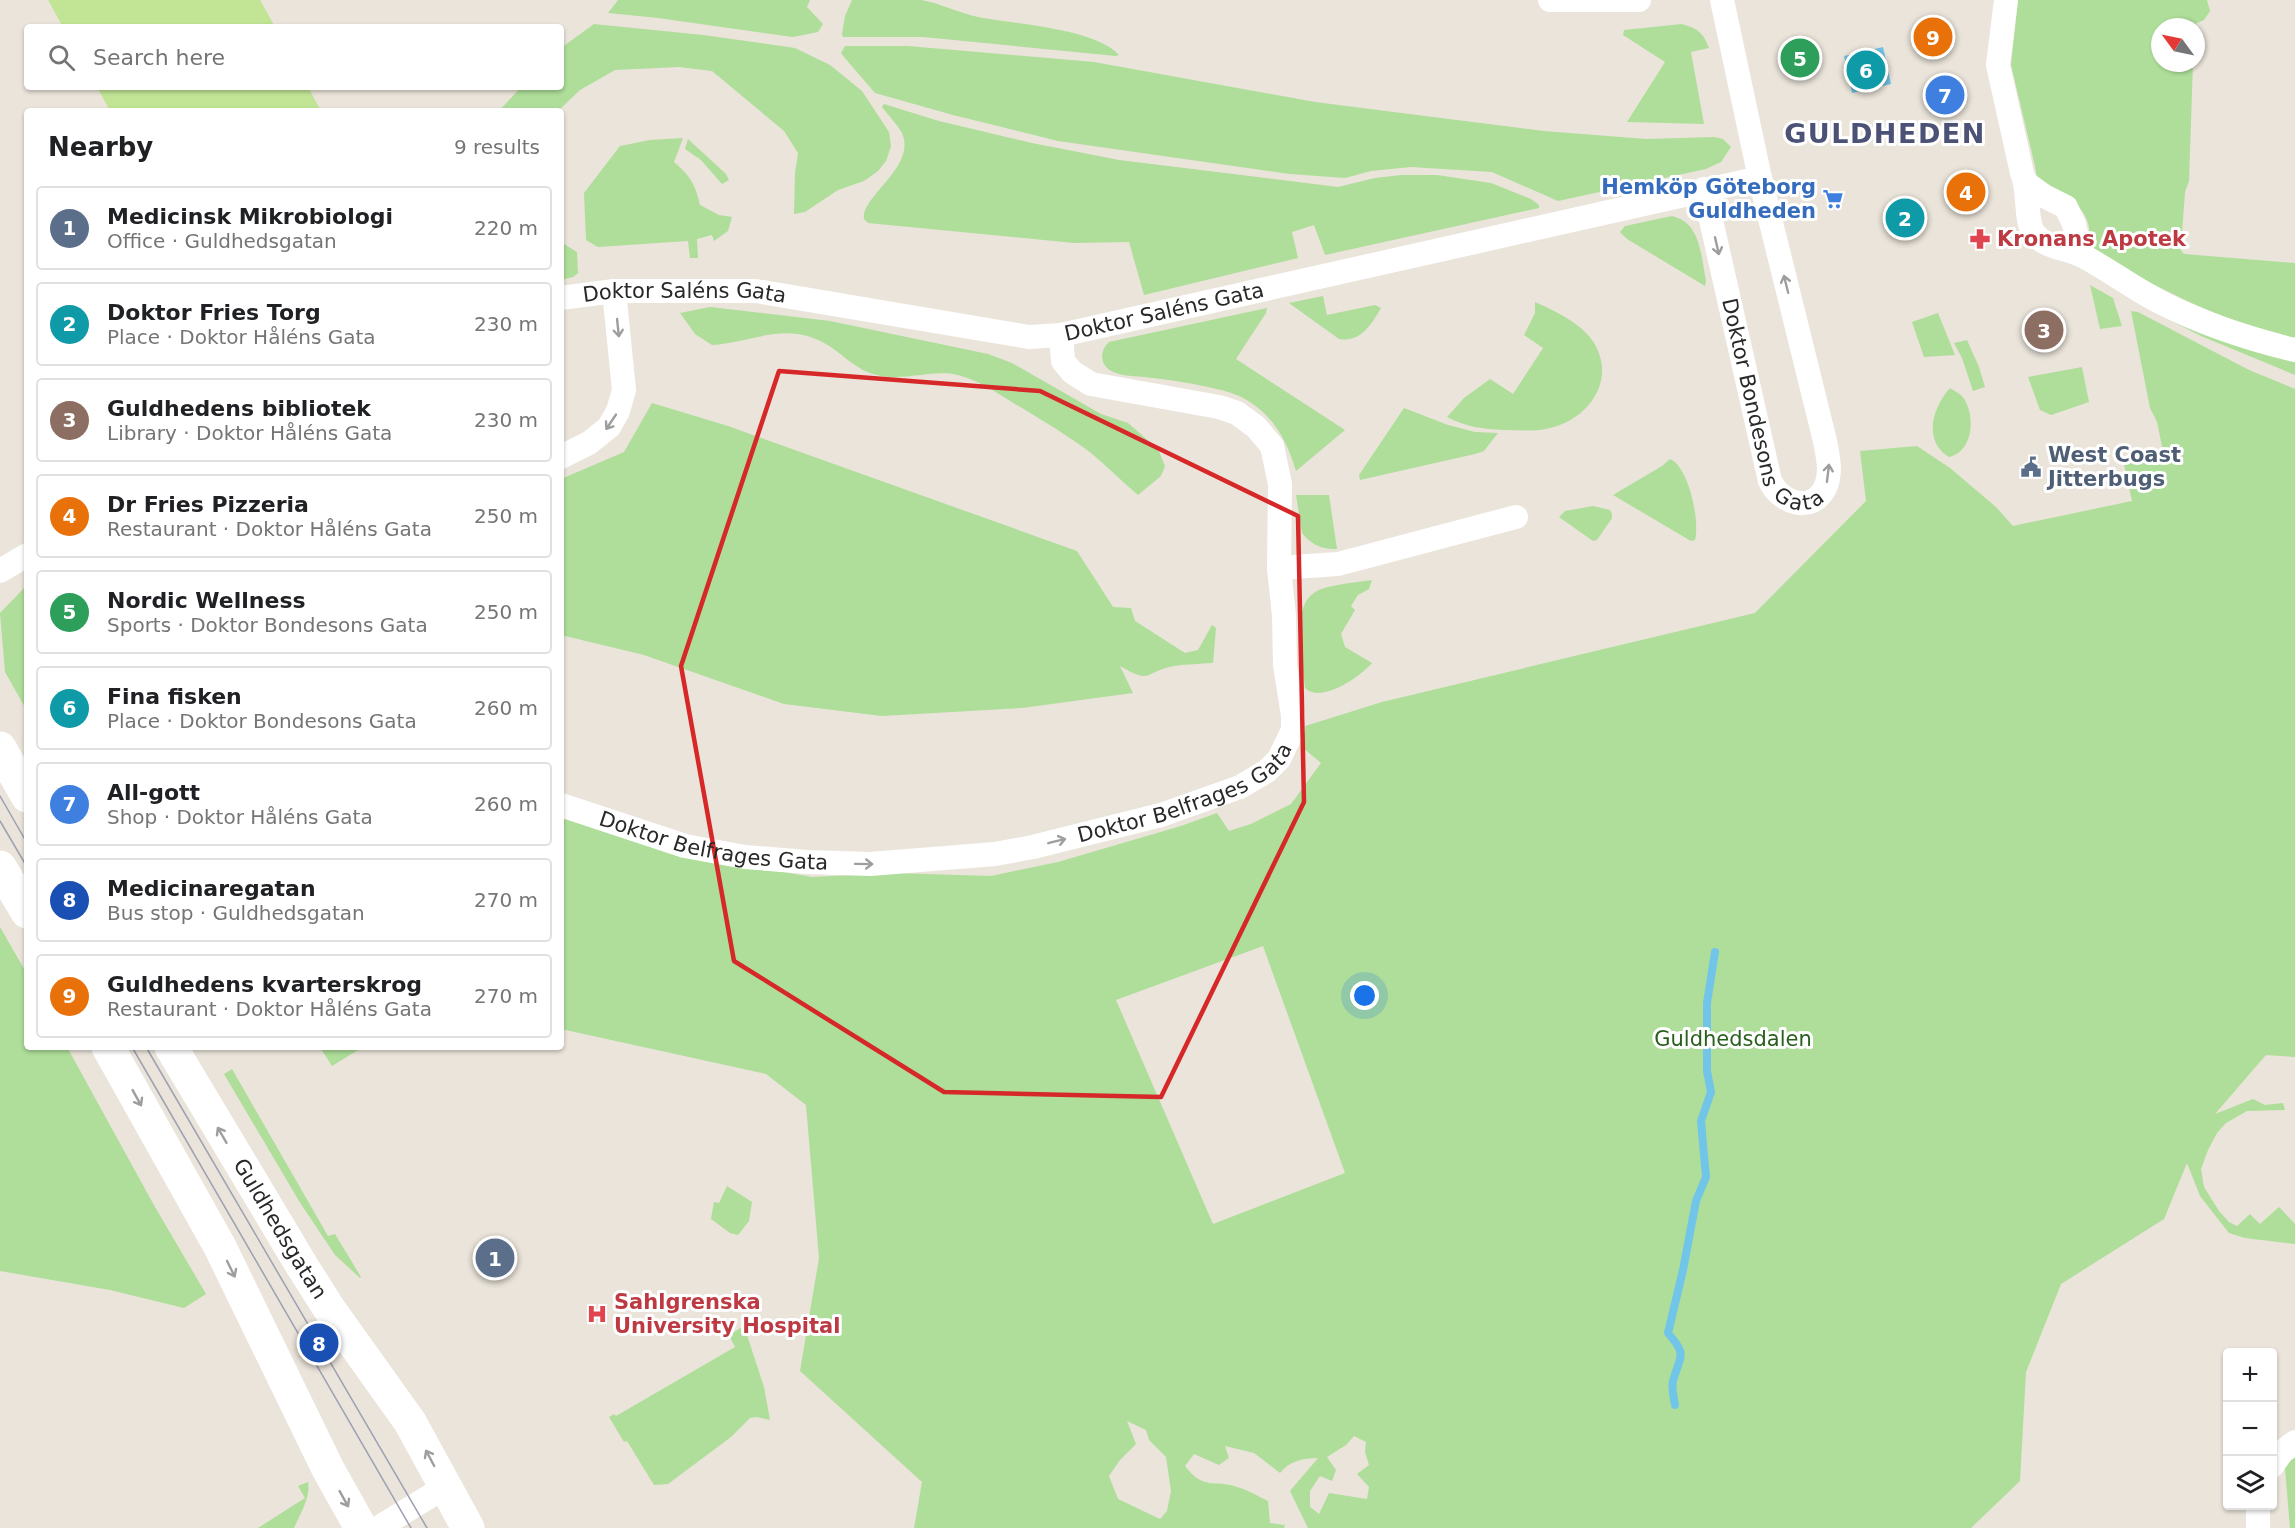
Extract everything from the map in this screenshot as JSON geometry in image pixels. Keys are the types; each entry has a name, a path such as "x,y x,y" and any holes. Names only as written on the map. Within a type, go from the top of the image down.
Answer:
{"street":[{"path":"1550,0 1639,0"},
{"name":"Doktor Bondesons Gata","path":"1704,189 1770,481 1774,490 1782,498 1789,501 1806,502 1820,495 1825,489 1829,476 1829,462 1760,178 1722,0"},
{"path":"2006,0 1998,65 2026,183 2031,225 2037,237 2048,244 2081,255 2162,303 2253,340 2295,350"},
{"name":"Doktor Saléns Gata","path":"564,298 614,291 756,291 1029,337 1061,335 1760,178"},
{"path":"2026,183 2044,196 2066,207 2074,224 2081,255"},
{"path":"564,456 589,443 602,433 609,427 618,411 624,390 614,291"},
{"name":"Doktor Belfrages Gata","path":"564,806 685,846 766,858 870,864 995,854 1033,847 1161,815 1240,787 1267,771 1279,759 1293,730 1285,664 1284,616 1279,568 1280,484 1272,446 1256,427 1237,413 1219,407 1091,384 1072,372 1063,361 1061,335"},
{"path":"1279,568 1338,564 1516,517"},
{"path":"0,571 24,557"},
{"path":"0,748 24,791"},
{"path":"0,867 24,907"},
{"path":"110,1050 220,1247 328,1469 361,1528"},
{"name":"Guldhedsgatan","path":"173,1050 330,1310 410,1422 468,1528"},
{"path":"2277,1459 2295,1442"},
{"path":"378,1528 445,1487"},
{"path":"2258,1510 2258,1528"}],"highlighted area":[{"path":"779,371 1040,391 1298,516 1304,802 1161,1097 944,1092 734,961 681,666"}],"green space":[{"path":"48,0 260,0 273,24 61,24"},
{"path":"618,0 810,0 807,7 823,24 818,32 793,37 608,13"},
{"path":"852,0 928,1 978,17 1073,33 1107,46 1119,55 923,37 843,37 845,16"},
{"path":"2018,0 2207,0 2210,11 2205,18 2151,18 2151,72 2193,72 2189,181 2185,192 2182,233 2170,237 2184,254 2295,263 2295,338 2237,322 2199,306 2118,267 2094,249 2090,242 2088,223 2080,208 2037,178 2011,65"},
{"path":"594,24 703,35 795,48 830,65 862,91 889,132 891,146 886,161 878,171 864,181 838,190 805,212 794,214 798,153 784,131 712,71 679,67 615,70 580,90 561,108 502,108 518,90 564,90 564,46"},
{"path":"1682,24 1699,32 1709,48 1691,52 1704,124 1627,122 1665,62 1623,35 1624,30"},
{"path":"845,46 908,46 1094,62 1315,102 1544,131 1646,139 1714,137 1723,139 1731,147 1721,162 1706,169 1558,201 1492,172 1411,167 1371,171 1345,178 1290,174 1058,141 875,93 841,53"},
{"path":"99,90 310,90 319,108 108,108"},
{"path":"884,104 939,121 1032,143 1119,160 1338,187 1375,178 1437,175 1491,183 1531,199 1539,205 1539,208 1325,255 1314,225 1292,232 1298,258 1144,295 1129,242 1074,243 868,223 864,219 865,210 896,169 905,146 902,133 882,107"},
{"path":"683,138 674,162 691,180 700,205 719,215 732,217 728,231 714,241 712,235 697,239 698,258 690,258 688,241 598,247 586,240 584,193 620,146 650,140"},
{"path":"688,139 726,174 729,180 722,184 701,160 685,149"},
{"path":"1672,216 1689,225 1694,233 1701,251 1705,286 1627,239 1620,232 1625,226"},
{"path":"564,244 577,252 578,273 564,279"},
{"path":"2090,285 2113,298 2122,326 2100,329"},
{"path":"1323,296 1327,315 1375,305 1381,308 1374,320 1359,335 1339,339 1289,303"},
{"path":"1535,302 1574,322 1592,340 1599,354 1602,369 1601,382 1588,406 1577,416 1564,423 1539,430 1482,428 1447,417 1464,398 1490,379 1513,394 1543,348 1524,335 1535,313"},
{"path":"710,307 830,321 988,354 1012,363 1101,414 1128,423 1158,449 1165,466 1161,476 1138,495 1082,446 973,380 958,375 938,373 897,377 877,375 857,366 826,344 797,334 783,333 712,345 695,334 680,313"},
{"path":"2144,307 2295,357 2295,375 2201,336"},
{"path":"1267,308 1236,359 1345,430 1296,471 1276,427 1260,409 1250,402 1210,387 1120,374 1111,371 1102,359 1103,350 1109,342"},
{"name":"Guldhedsdalen","path":"2131,311 2138,312 2249,370 2295,389 2295,1057 2266,1055 2215,1114 2253,1099 2265,1105 2283,1103 2285,1110 2247,1111 2226,1123 2217,1133 2201,1169 2204,1187 2229,1222 2237,1226 2250,1214 2260,1224 2279,1207 2295,1224 2295,1244 2245,1238 2229,1233 2200,1196 2187,1163 2164,1219 2061,1284 2026,1372 2020,1481 1971,1528 1308,1528 1290,1491 1318,1458 1297,1461 1280,1473 1254,1453 1225,1446 1229,1458 1219,1465 1194,1454 1185,1466 1204,1482 1237,1487 1268,1501 1270,1523 1285,1525 1284,1528 914,1528 922,1482 800,1371 819,1258 806,1105 766,1074 564,1030 564,814 710,859 812,877 893,873 991,876 1058,862 1181,826 1217,813 1229,831 1251,824 1291,804 1321,763 1302,747 1302,727 1382,702 1755,613 1866,501 1860,451 1917,446 1950,468 1996,507 2013,526 2132,501 2123,460 2163,451 2157,422 2150,408","holes":["1263,946 1345,1173 1213,1224 1116,1000","1127,1421 1146,1430 1149,1440 1166,1457 1171,1491 1167,1511 1160,1519 1118,1499 1109,1476 1120,1460 1136,1444","1354,1436 1366,1442 1365,1452 1369,1465 1357,1474 1369,1487 1367,1499 1329,1493 1319,1514 1310,1507 1310,1491 1320,1476 1332,1481 1336,1470 1327,1457 1346,1445"]},
{"path":"1938,313 1955,355 1924,357 1912,322"},
{"path":"1967,340 1985,387 1973,391 1962,358 1954,343"},
{"path":"2082,367 2089,402 2051,415 2040,410 2028,377"},
{"path":"1950,388 1962,396 1971,421 1968,440 1964,448 1949,457 1936,442 1933,424 1939,405"},
{"path":"652,403 728,426 1077,551 1113,607 1131,608 1135,621 1185,653 1198,650 1212,625 1216,628 1213,663 1174,666 1143,676 1120,666 1133,693 1022,708 882,716 784,704 644,655 564,636 564,478 624,452"},
{"path":"1404,408 1448,425 1475,432 1498,433 1484,451 1360,480 1359,475"},
{"path":"1670,459 1683,472 1688,483 1696,520 1695,540 1691,541 1613,495"},
{"path":"1296,495 1329,495 1337,549 1317,546 1302,533"},
{"path":"1593,506 1610,510 1612,514 1612,518 1597,540 1593,541 1559,517 1565,511"},
{"path":"1372,580 1369,589 1358,595 1351,606 1355,610 1341,634 1345,647 1372,663 1350,681 1330,691 1312,692 1305,688 1300,621 1308,598 1328,587"},
{"path":"24,588 24,706 5,672 0,613"},
{"path":"0,927 24,969 24,1050 69,1050 206,1294 184,1308 110,1290 0,1271"},
{"path":"322,1050 358,1050 332,1066"},
{"path":"232,1069 328,1236 335,1234 360,1278 335,1255 299,1201 224,1074"},
{"path":"727,1186 752,1202 749,1221 738,1235 730,1233 711,1219 714,1202 719,1203"},
{"path":"744,1326 764,1387 770,1420 750,1418 731,1437 668,1484 654,1485 609,1417 614,1414 616,1416 735,1347 729,1335"},
{"path":"2295,1449 2295,1528 2290,1528 2284,1456"},
{"path":"308,1482 306,1499 294,1528 258,1528 305,1498 298,1486"}],"water":[{"path":"1883,47 1891,84 1852,93 1844,56"}],"waterway":[{"path":"1675,1405 1672,1384 1681,1356 1678,1347 1668,1333 1696,1201 1706,1177 1701,1121 1711,1092 1707,1071 1707,1003 1715,952"}],"tram line":[{"path":"0,796 24,838"},
{"path":"0,821 24,862"},
{"path":"134,1050 411,1528"},
{"path":"148,1050 427,1528"}],"place":[{"name":"Guldhedens kvarterskrog","path":"1933,37"},
{"name":"Nordic Wellness","path":"1800,58"},
{"name":"Fina fisken","path":"1866,70"},
{"name":"All-gott","path":"1945,95"},
{"name":"Dr Fries Pizzeria","path":"1966,192"},
{"name":"Hemköp Göteborg Guldheden","path":"1833,199"},
{"name":"Doktor Fries Torg","path":"1905,218"},
{"name":"Kronans Apotek","path":"1980,239"},
{"name":"Guldhedens bibliotek","path":"2044,330"},
{"name":"West Coast Jitterbugs","path":"2031,467"},
{"name":"Medicinsk Mikrobiologi","path":"495,1258"},
{"name":"Sahlgrenska University Hospital","path":"597,1314"},
{"name":"Medicinaregatan","path":"319,1343"}],"district":[{"name":"GULDHEDEN","path":"1885,134"}]}
